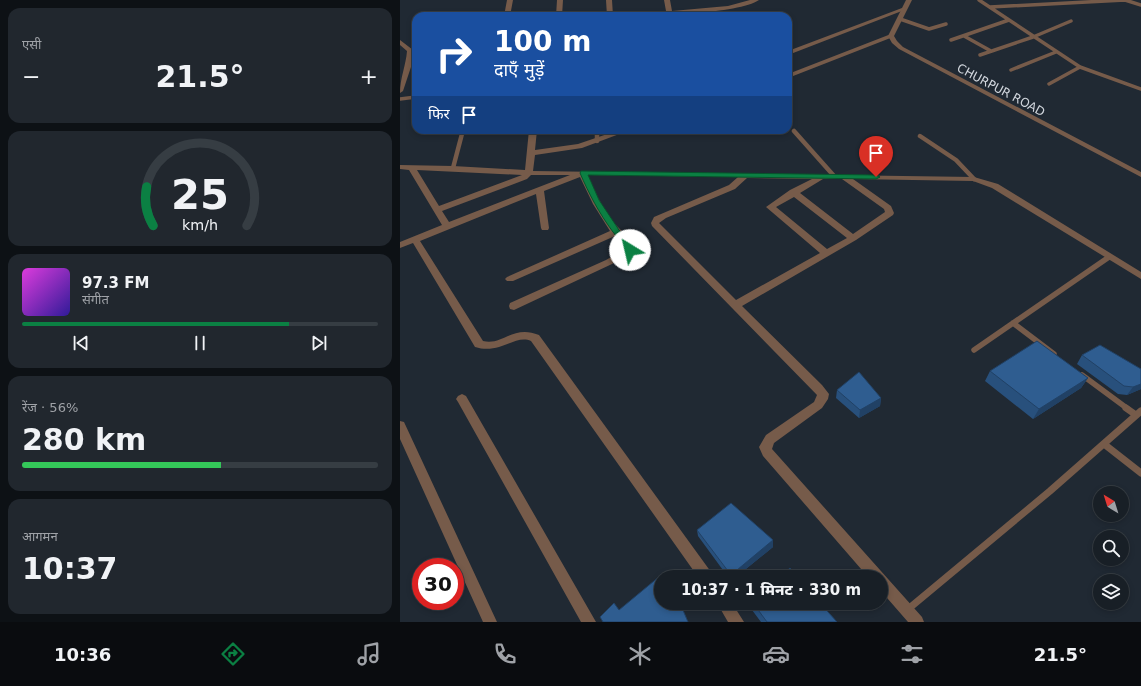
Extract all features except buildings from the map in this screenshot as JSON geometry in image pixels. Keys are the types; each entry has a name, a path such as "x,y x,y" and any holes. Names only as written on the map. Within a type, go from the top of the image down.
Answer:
{"street":[{"path":"508,12 510,0"},
{"path":"559,12 560,0"},
{"path":"609,0 610,12"},
{"path":"667,0 669,12 728,8 756,0"},
{"path":"726,0 728,8"},
{"path":"792,74 891,36 909,0"},
{"path":"792,51 904,9"},
{"name":"CHURPUR ROAD","path":"891,36 894,42 910,53 1141,175"},
{"path":"400,42 412,48 409,64 400,91"},
{"path":"439,210 515,181 529,173 533,134"},
{"path":"531,153 579,146 615,134"},
{"path":"400,167 453,168 529,173 974,179 995,186 1141,276"},
{"path":"411,167 448,226"},
{"path":"400,245 583,173"},
{"path":"514,306 627,253 630,250 630,246 616,232 595,200 583,173"},
{"path":"744,176 732,187 663,216 657,219 655,223 661,231 823,394 818,405 770,439 765,446 767,452 871,570"},
{"path":"822,176 771,205 770,208 826,253"},
{"path":"736,306 888,216 891,210 844,177"},
{"path":"540,190 545,228"},
{"path":"793,192 853,238"},
{"path":"510,279 616,232"},
{"path":"415,240 479,344 491,346 524,334 535,338 701,570"},
{"path":"462,400 589,622"},
{"path":"400,426 490,622"},
{"path":"888,589 917,622"},
{"path":"729,610 738,622"}],"lane":[{"path":"979,0 1080,67 1141,89"},
{"path":"990,7 1125,0 1141,5"},
{"path":"900,19 929,28 946,24"},
{"path":"952,40 1009,20"},
{"path":"980,55 1033,37 1071,21"},
{"path":"964,36 991,52"},
{"path":"1011,70 1056,52"},
{"path":"1049,84 1080,67"},
{"path":"400,98 412,97"},
{"path":"794,131 834,176"},
{"path":"453,168 462,134"},
{"path":"597,134 597,141"},
{"path":"920,136 963,165 974,179"},
{"path":"974,350 1109,256"},
{"path":"1013,323 1062,360"},
{"path":"907,610 1044,496 1139,413 1075,369"},
{"path":"1104,444 1141,473"}],"route":[{"path":"630,250 630,246 616,232 595,200 583,173 876,177"}]}
